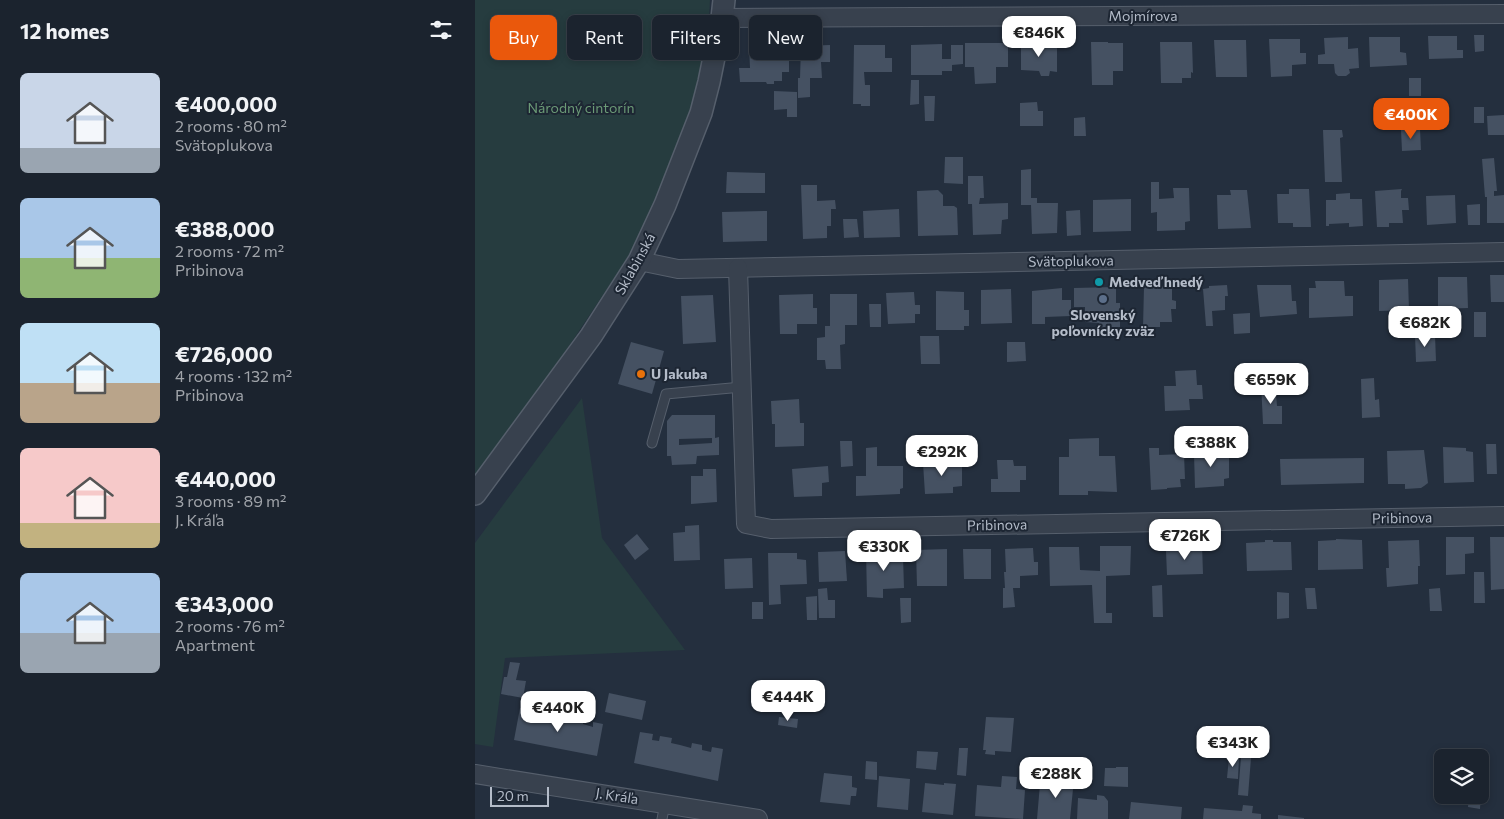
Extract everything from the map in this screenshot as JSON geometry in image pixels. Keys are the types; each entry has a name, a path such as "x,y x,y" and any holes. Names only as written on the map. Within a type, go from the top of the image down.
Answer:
{"street":[{"name":"Mojmírova","path":"723,9 1504,14"},
{"name":"Sklabinská","path":"475,494 591,336 639,261 665,205 701,113 723,9"},
{"name":"Svätoplukova","path":"639,261 678,269 1504,252"},
{"name":"Pribinova","path":"738,268 746,524 771,529 1504,516"},
{"name":"J. Kráľa","path":"475,774 664,812 758,819"}],"lane":[{"path":"652,443 666,394 742,386"}],"green space":[{"name":"Národný cintorín","path":"475,0 710,0 709,15 652,15 652,60 702,60 694,105 675,161 631,253 563,355 475,475"},
{"path":"582,398 602,538 685,650 505,658 493,747 475,744 475,543"}],"building":[{"path":"1474,35 1484,35 1484,51 1475,52"},
{"path":"1428,36 1457,36 1457,50 1463,50 1463,58 1429,59"},
{"path":"1348,37 1348,49 1358,48 1359,68 1349,69 1350,73 1346,76 1338,76 1335,73 1334,64 1318,64 1318,55 1325,54 1324,38"},
{"path":"1369,37 1400,37 1400,52 1406,53 1407,65 1370,67"},
{"path":"1269,39 1300,39 1300,53 1306,53 1306,64 1292,65 1292,76 1271,77"},
{"path":"1214,40 1246,40 1247,77 1216,77"},
{"path":"1091,42 1123,43 1123,71 1113,71 1113,85 1092,85"},
{"path":"1160,42 1192,42 1193,73 1191,72 1191,78 1182,78 1182,83 1161,83"},
{"path":"965,43 1008,43 1008,67 996,67 996,83 975,84 974,67 965,67"},
{"path":"1021,43 1057,43 1057,72 1050,71 1049,76 1041,76 1039,71 1021,70"},
{"path":"942,44 942,59 951,59 951,45 963,45 963,64 952,65 952,71 942,71 942,75 911,75 911,45"},
{"path":"822,45 830,45 830,62 821,62 822,78 810,78 810,97 798,98 801,60 822,60"},
{"path":"854,45 885,45 885,58 892,58 892,72 864,72 865,85 870,85 870,106 853,104"},
{"path":"750,60 789,60 789,72 782,72 782,81 774,81 774,84 767,84 766,82 740,82 739,68 750,68"},
{"path":"1409,78 1421,78 1421,96 1409,96"},
{"path":"911,80 919,80 919,104 910,105"},
{"path":"774,91 797,92 797,117 787,117 787,109 774,110"},
{"path":"924,96 935,96 934,121 925,121"},
{"path":"1037,102 1038,111 1043,111 1043,126 1020,126 1020,103"},
{"path":"1474,107 1484,107 1484,123 1474,123"},
{"path":"1504,115 1504,135 1488,135 1487,116"},
{"path":"1085,117 1086,136 1074,136 1074,118"},
{"path":"1420,129 1421,150 1402,151 1401,130"},
{"path":"1323,130 1342,130 1343,137 1340,138 1342,182 1325,182"},
{"path":"945,157 963,157 963,184 944,183"},
{"path":"1494,158 1497,191 1494,191 1494,196 1504,195 1504,223 1487,223 1487,197 1485,197 1482,159"},
{"path":"1031,169 1031,198 1037,198 1037,203 1058,203 1057,233 1032,234 1031,205 1021,205 1021,170"},
{"path":"727,172 765,173 765,193 726,193"},
{"path":"968,176 983,176 984,198 980,198 979,204 1008,203 1008,219 1002,220 1001,234 973,235 972,204 968,204"},
{"path":"1151,182 1159,182 1159,199 1174,198 1173,188 1189,188 1190,221 1185,222 1185,230 1157,231 1157,212 1151,213"},
{"path":"801,185 817,185 817,201 835,200 836,209 831,209 831,226 827,226 827,238 803,239"},
{"path":"1289,189 1309,189 1311,227 1293,227 1293,223 1278,223 1277,194 1289,194"},
{"path":"1402,189 1401,198 1408,198 1409,210 1402,210 1403,223 1389,223 1389,227 1377,227 1375,191"},
{"path":"938,190 943,195 943,206 954,206 957,208 958,235 918,236 917,191"},
{"path":"1230,190 1247,190 1251,228 1218,229 1217,195 1231,195"},
{"path":"1350,193 1350,199 1362,199 1363,226 1349,227 1349,223 1329,224 1329,226 1326,226 1326,200 1336,200 1336,194"},
{"path":"1455,195 1456,223 1427,225 1426,196"},
{"path":"1131,199 1131,231 1093,232 1093,200"},
{"path":"1480,204 1480,225 1468,225 1467,205"},
{"path":"899,209 900,237 864,238 863,211"},
{"path":"1080,210 1081,235 1067,236 1066,211"},
{"path":"767,211 767,241 723,242 722,212"},
{"path":"843,219 857,219 859,237 844,238"},
{"path":"1490,275 1504,275 1504,302 1491,302"},
{"path":"1438,277 1467,277 1468,308 1438,309"},
{"path":"1408,279 1409,310 1379,311 1379,280"},
{"path":"1315,281 1344,281 1345,296 1353,296 1353,316 1309,318 1309,288 1316,288"},
{"path":"1227,285 1228,296 1225,296 1225,310 1212,311 1213,326 1206,326 1203,289 1209,288 1209,286"},
{"path":"1257,285 1291,285 1292,301 1296,301 1297,314 1260,317"},
{"path":"1172,286 1172,300 1176,301 1176,309 1171,309 1172,322 1160,322 1160,327 1143,327 1144,287"},
{"path":"1116,287 1116,303 1120,303 1120,331 1098,331 1099,323 1085,322 1085,307 1074,307 1074,288"},
{"path":"1062,288 1062,300 1071,300 1071,316 1045,317 1045,324 1032,324 1032,291"},
{"path":"1011,289 1012,323 981,324 981,290"},
{"path":"936,291 964,292 964,310 969,310 969,326 964,326 964,330 936,330"},
{"path":"914,292 915,305 920,305 920,314 915,314 915,323 888,324 886,293"},
{"path":"813,294 813,308 817,308 817,324 797,324 797,334 780,334 779,295"},
{"path":"830,294 857,294 857,325 845,325 845,344 840,345 841,369 826,369 825,360 817,360 817,338 825,337 825,326 830,326"},
{"path":"713,295 716,342 683,344 681,296"},
{"path":"869,304 881,304 881,327 870,327"},
{"path":"1474,312 1486,312 1486,337 1474,337"},
{"path":"1250,313 1250,333 1234,334 1233,314"},
{"path":"1415,335 1435,335 1436,361 1416,362"},
{"path":"920,336 939,336 940,364 921,364"},
{"path":"631,342 664,351 652,394 618,384"},
{"path":"1007,342 1025,342 1026,361 1007,362"},
{"path":"1196,370 1197,385 1202,385 1203,399 1189,399 1190,410 1165,411 1164,386 1176,386 1175,371"},
{"path":"1374,378 1375,400 1379,399 1380,417 1362,418 1361,379"},
{"path":"1261,383 1275,383 1277,406 1282,406 1282,424 1263,424"},
{"path":"799,399 800,423 804,423 804,446 775,447 775,424 772,424 771,401"},
{"path":"672,415 715,415 715,438 719,437 719,455 697,456 696,464 672,465 671,456 667,456 667,421","holes":["712,438 712,443 679,445 679,439"]},
{"path":"1099,438 1099,456 1115,456 1117,492 1088,491 1088,495 1059,495 1059,457 1069,457 1069,439"},
{"path":"840,441 852,441 853,466 841,467"},
{"path":"1486,444 1496,444 1497,474 1487,474"},
{"path":"877,447 877,466 903,466 903,488 900,489 900,494 856,496 856,476 866,476 866,448"},
{"path":"1202,447 1214,447 1214,453 1229,453 1229,478 1224,479 1224,486 1195,488 1194,454 1202,453"},
{"path":"1443,447 1466,448 1466,451 1473,452 1474,482 1444,483"},
{"path":"1149,448 1159,448 1159,455 1184,454 1185,479 1180,479 1181,487 1151,490"},
{"path":"1424,450 1428,483 1421,488 1405,489 1405,484 1388,484 1387,451"},
{"path":"1364,458 1364,483 1281,485 1280,459"},
{"path":"997,460 1013,460 1014,466 1026,466 1026,480 1020,480 1020,492 991,492 991,479 998,479"},
{"path":"962,461 962,486 953,487 953,493 925,494 923,463"},
{"path":"828,466 829,482 822,483 822,496 794,497 792,469"},
{"path":"703,469 716,469 717,502 691,504 691,476 703,476"},
{"path":"699,525 700,560 674,561 673,533 685,532 685,526"},
{"path":"637,534 649,549 635,560 624,545"},
{"path":"1446,537 1474,537 1474,553 1465,554 1465,574 1446,575"},
{"path":"1490,537 1504,537 1504,589 1491,590"},
{"path":"1336,539 1362,540 1363,569 1318,570 1318,541"},
{"path":"1265,540 1291,542 1292,570 1247,571 1246,543 1265,542"},
{"path":"1419,540 1420,566 1418,566 1418,584 1387,587 1386,568 1389,568 1388,541"},
{"path":"1186,544 1202,544 1203,574 1167,575 1166,551 1186,550"},
{"path":"1100,546 1131,546 1130,575 1106,576 1106,613 1112,613 1112,623 1094,623 1092,585 1050,586 1049,547 1079,547 1080,570 1100,571"},
{"path":"1033,548 1034,562 1038,562 1038,575 1020,576 1020,588 1013,588 1015,607 1003,608 1004,572 1006,572 1005,549"},
{"path":"947,549 947,586 917,586 916,550"},
{"path":"963,549 991,549 991,579 964,579"},
{"path":"845,551 847,581 819,582 818,552"},
{"path":"866,551 898,551 898,557 903,556 904,588 883,589 883,598 867,597"},
{"path":"768,553 797,553 797,559 806,560 807,584 780,585 781,604 769,605"},
{"path":"752,558 753,588 725,589 724,559"},
{"path":"1474,572 1484,572 1485,603 1474,603"},
{"path":"1162,585 1163,617 1153,617 1152,586"},
{"path":"827,588 828,600 835,600 835,618 819,618 818,589"},
{"path":"1305,588 1315,588 1317,609 1307,609"},
{"path":"1440,588 1442,611 1430,611 1429,589"},
{"path":"1277,592 1289,593 1289,618 1277,619"},
{"path":"817,596 817,620 807,620 806,597"},
{"path":"900,598 911,598 911,622 901,623"},
{"path":"752,602 763,602 763,619 752,619"},
{"path":"510,662 520,663 516,680 526,681 523,698 501,694 504,677 507,677"},
{"path":"609,693 646,701 642,720 605,712"},
{"path":"520,708 532,710 532,714 540,716 542,712 552,714 551,718 561,720 572,722 572,718 583,721 583,724 593,727 593,722 603,724 597,756 514,740"},
{"path":"779,717 798,719 797,728 778,725"},
{"path":"986,717 1014,718 1011,752 995,751 995,755 985,754 986,750 983,750"},
{"path":"640,732 653,734 652,740 659,741 660,736 672,738 671,743 691,748 692,743 702,745 702,750 711,752 712,747 723,749 718,781 634,763"},
{"path":"959,748 968,748 966,776 957,775"},
{"path":"917,751 938,752 936,770 916,768"},
{"path":"1229,757 1239,757 1238,779 1227,778"},
{"path":"1241,757 1251,758 1248,796 1238,795"},
{"path":"866,761 877,762 877,780 865,779"},
{"path":"1128,767 1128,787 1104,786 1105,768"},
{"path":"824,773 852,776 852,787 857,788 856,796 851,796 850,805 820,802"},
{"path":"879,776 910,779 908,810 877,807"},
{"path":"1002,776 1017,777 1016,789 1025,790 1023,819 975,816 977,785 1001,787"},
{"path":"1046,777 1074,779 1070,819 1037,819 1040,784 1045,784"},
{"path":"925,783 956,784 953,815 922,812"},
{"path":"1097,795 1104,796 1108,801 1108,819 1077,819 1078,798 1097,800"},
{"path":"1131,802 1182,807 1181,819 1129,819"},
{"path":"1468,804 1480,804 1480,809 1468,807"},
{"path":"1243,805 1253,806 1252,813 1261,814 1261,819 1203,819 1204,808 1242,811"},
{"path":"1278,815 1304,818 1304,819 1278,819"}],"place":[{"name":"Medveď hnedý","path":"1099,282"},
{"name":"Slovenský poľovnícky zväz","path":"1103,299"},
{"name":"U Jakuba","path":"641,374"}]}
